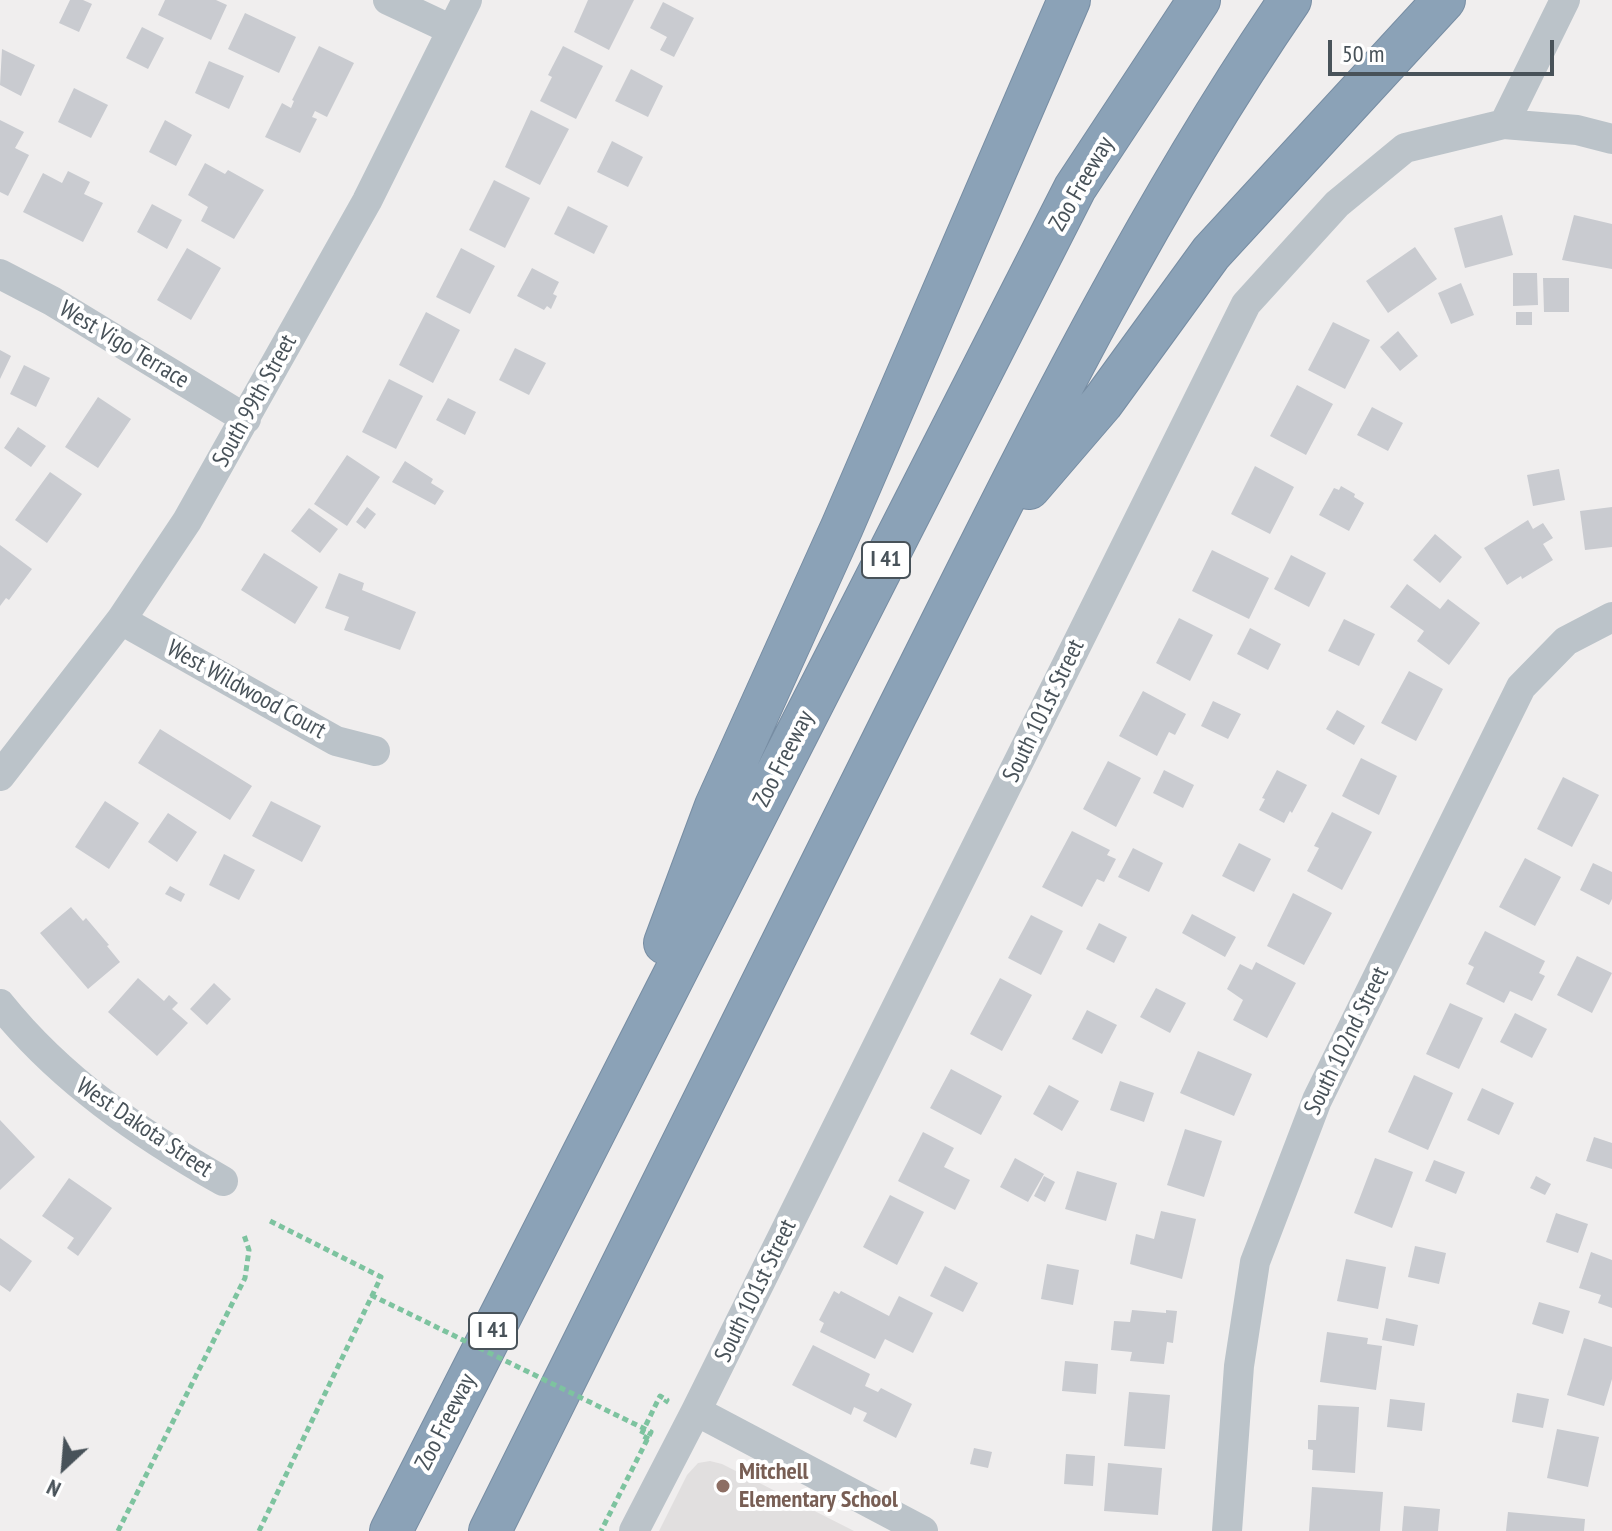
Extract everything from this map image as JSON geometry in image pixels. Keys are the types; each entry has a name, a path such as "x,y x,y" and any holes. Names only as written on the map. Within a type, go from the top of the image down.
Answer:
{"highway":[{"path":"595,1132 716,806 842,527 1069,0"},
{"name":"Zoo Freeway","path":"391,1531 1075,188 1199,0"},
{"path":"490,1531 982,543 1122,271 1245,66 1290,0"},
{"path":"982,543 1102,403 1211,253 1444,0"}],"street":[{"path":"388,0 452,30"},
{"name":"South 99th Street","path":"0,776 121,620 187,521 367,201 467,0"},
{"path":"1504,124 1565,0"},
{"name":"South 101st Street","path":"634,1531 1246,304 1337,204 1405,148 1504,124 1577,130 1612,139"},
{"name":"West Vigo Terrace","path":"0,274 52,301 246,419"},
{"name":"South 102nd Street","path":"1227,1531 1239,1366 1255,1262 1317,1100 1521,687 1566,641 1612,617"},
{"name":"West Wildwood Court","path":"121,620 336,741 375,751"},
{"name":"West Dakota Street","path":"0,1004 69,1077 167,1150 223,1181"},
{"path":"696,1411 923,1531"}],"path":[{"path":"259,1531 381,1277 268,1220"},
{"path":"118,1531 245,1278 249,1250 244,1235"},
{"path":"371,1295 651,1432"},
{"path":"601,1531 651,1432 667,1400 660,1396 641,1435 656,1443"}],"shaded area":[{"name":"Mitchell Elementary School","path":"710,1461 722,1464 854,1531 659,1531 687,1475 698,1463"}],"building":[{"path":"70,0 92,4 79,32 59,23"},
{"path":"165,0 216,0 227,5 211,40 158,15"},
{"path":"588,0 634,0 609,50 574,32"},
{"path":"663,2 694,18 674,57 660,50 667,37 650,28"},
{"path":"245,13 296,37 279,73 228,49"},
{"path":"142,27 164,38 148,69 126,58"},
{"path":"319,46 354,63 327,117 315,111 312,117 317,119 300,153 265,137 282,103 291,108"},
{"path":"563,46 603,66 576,119 540,101 552,77 548,75"},
{"path":"2,49 35,65 21,96 0,85"},
{"path":"209,61 244,76 229,109 195,93"},
{"path":"631,69 663,86 648,117 615,101"},
{"path":"74,88 108,105 91,138 58,122"},
{"path":"531,110 569,129 540,185 505,167"},
{"path":"0,120 24,132 15,148 29,155 8,196 0,192"},
{"path":"165,120 192,135 176,166 149,152"},
{"path":"612,141 643,157 628,187 597,172"},
{"path":"205,163 225,174 228,170 264,190 234,239 201,221 208,207 188,195"},
{"path":"68,171 90,182 84,194 103,203 83,242 23,212 43,173 62,183"},
{"path":"494,180 530,198 505,248 469,230"},
{"path":"152,204 182,220 167,249 137,232"},
{"path":"568,206 608,226 594,254 554,234"},
{"path":"1502,215 1513,255 1465,268 1454,228"},
{"path":"1574,215 1612,224 1612,269 1562,260"},
{"path":"1415,247 1437,279 1388,313 1366,281"},
{"path":"187,248 221,268 191,320 157,300"},
{"path":"461,248 495,266 470,314 436,297"},
{"path":"532,268 559,282 551,309 547,306 544,310 517,296"},
{"path":"1513,273 1537,273 1538,305 1513,306"},
{"path":"1543,278 1569,278 1569,312 1544,312"},
{"path":"1461,283 1474,315 1451,324 1438,293"},
{"path":"426,312 460,330 433,383 399,365"},
{"path":"1516,312 1532,312 1532,325 1516,325"},
{"path":"1333,322 1370,340 1345,389 1308,370"},
{"path":"1398,331 1418,356 1400,371 1380,347"},
{"path":"515,348 546,363 529,395 499,380"},
{"path":"0,350 11,356 0,379"},
{"path":"24,365 50,378 36,407 10,394"},
{"path":"389,379 423,396 396,449 362,432"},
{"path":"1297,385 1333,404 1306,455 1270,436"},
{"path":"98,397 131,419 98,468 65,447"},
{"path":"448,398 476,412 465,435 436,420"},
{"path":"1372,407 1403,423 1388,451 1357,435"},
{"path":"18,427 46,446 31,467 4,448"},
{"path":"347,455 380,477 347,526 314,504"},
{"path":"405,461 433,479 431,483 444,491 435,505 392,482"},
{"path":"1255,466 1294,487 1270,534 1231,514"},
{"path":"1559,469 1565,500 1533,506 1527,475"},
{"path":"50,472 82,494 47,543 15,520"},
{"path":"1341,486 1364,503 1349,531 1319,515 1334,488 1339,490"},
{"path":"367,507 376,514 365,529 356,522"},
{"path":"1612,507 1612,547 1585,550 1580,511"},
{"path":"309,508 338,529 320,553 291,531"},
{"path":"1528,520 1533,529 1543,523 1553,538 1543,544 1553,560 1507,585 1484,548"},
{"path":"1435,534 1462,557 1440,583 1413,560"},
{"path":"0,545 32,569 9,600 6,598 0,606"},
{"path":"1212,550 1269,578 1249,619 1192,591"},
{"path":"264,553 318,587 295,624 241,590"},
{"path":"1291,555 1326,573 1309,607 1274,589"},
{"path":"339,573 364,583 362,590 416,612 400,650 344,630 349,617 325,608"},
{"path":"1407,584 1440,609 1448,599 1480,623 1449,665 1417,641 1424,631 1390,607"},
{"path":"1179,618 1213,635 1190,681 1156,663"},
{"path":"1344,619 1375,634 1359,666 1328,651"},
{"path":"1250,628 1281,644 1268,670 1237,654"},
{"path":"1409,671 1443,689 1416,741 1381,723"},
{"path":"1143,691 1186,714 1175,735 1169,732 1157,756 1119,736"},
{"path":"1213,701 1241,714 1228,739 1201,726"},
{"path":"1337,710 1365,726 1354,745 1326,729"},
{"path":"160,729 252,786 230,820 138,763"},
{"path":"1361,758 1397,776 1379,815 1342,796"},
{"path":"1108,761 1141,778 1116,827 1083,809"},
{"path":"1164,770 1194,785 1183,808 1153,793"},
{"path":"1277,770 1307,785 1284,823 1259,810"},
{"path":"1563,777 1599,795 1572,847 1537,829"},
{"path":"105,801 139,823 109,869 75,847"},
{"path":"271,801 321,826 302,862 252,836"},
{"path":"1332,812 1372,832 1342,890 1307,871 1319,848 1314,846"},
{"path":"168,813 197,832 177,862 148,842"},
{"path":"1072,831 1110,850 1107,855 1116,859 1104,882 1097,879 1082,907 1042,887"},
{"path":"1239,843 1271,859 1254,892 1222,876"},
{"path":"1133,848 1163,863 1149,892 1118,877"},
{"path":"224,854 255,870 239,900 209,885"},
{"path":"1525,858 1561,877 1535,926 1499,907"},
{"path":"1593,863 1612,872 1612,899 1609,905 1580,890"},
{"path":"170,886 185,894 181,902 165,894"},
{"path":"1293,893 1332,913 1304,965 1267,946"},
{"path":"71,907 83,921 86,918 120,962 88,989 40,933"},
{"path":"1192,914 1236,937 1225,957 1182,933"},
{"path":"1031,915 1063,931 1041,975 1008,958"},
{"path":"1099,923 1127,937 1114,963 1086,949"},
{"path":"1485,931 1545,961 1539,973 1545,976 1532,1001 1510,991 1504,1003 1466,984 1474,967 1468,964"},
{"path":"1577,956 1612,973 1592,1013 1557,995"},
{"path":"1256,962 1296,983 1267,1038 1233,1020 1243,1000 1227,989 1240,964 1252,970"},
{"path":"138,978 164,1001 169,995 178,1003 172,1009 188,1023 157,1056 108,1012"},
{"path":"1000,978 1032,995 1002,1051 970,1034"},
{"path":"214,983 231,999 207,1025 190,1009"},
{"path":"1156,988 1186,1003 1170,1033 1140,1017"},
{"path":"1450,1003 1483,1018 1459,1069 1426,1054"},
{"path":"1087,1010 1117,1025 1102,1054 1072,1039"},
{"path":"1515,1013 1547,1029 1532,1058 1500,1042"},
{"path":"1198,1051 1252,1074 1234,1116 1180,1093"},
{"path":"951,1069 1002,1096 981,1135 930,1108"},
{"path":"1414,1075 1453,1093 1428,1150 1388,1132"},
{"path":"1120,1081 1154,1093 1144,1122 1110,1110"},
{"path":"1049,1085 1079,1101 1062,1131 1033,1114"},
{"path":"1482,1088 1514,1103 1499,1135 1467,1120"},
{"path":"0,1120 35,1157 0,1190"},
{"path":"1185,1129 1222,1141 1204,1197 1167,1185"},
{"path":"923,1132 954,1148 944,1167 970,1180 955,1210 898,1181"},
{"path":"1594,1137 1612,1143 1612,1169 1586,1161"},
{"path":"1015,1158 1044,1174 1028,1202 1000,1187"},
{"path":"1375,1158 1413,1172 1392,1228 1354,1213"},
{"path":"1434,1160 1465,1172 1456,1194 1425,1181"},
{"path":"1077,1171 1117,1183 1106,1221 1065,1209"},
{"path":"1044,1176 1055,1182 1045,1202 1034,1196"},
{"path":"1536,1176 1551,1184 1545,1195 1530,1188"},
{"path":"69,1178 112,1208 78,1256 67,1248 74,1238 42,1216"},
{"path":"890,1195 924,1212 897,1265 863,1247"},
{"path":"1161,1211 1196,1219 1182,1279 1130,1264 1136,1234 1154,1239"},
{"path":"1556,1213 1588,1224 1578,1253 1546,1242"},
{"path":"0,1238 32,1261 10,1292 0,1285"},
{"path":"1415,1246 1446,1253 1439,1284 1408,1277"},
{"path":"1591,1252 1612,1260 1612,1308 1598,1303 1601,1295 1579,1288"},
{"path":"1346,1259 1386,1267 1378,1309 1337,1301"},
{"path":"1047,1264 1079,1270 1073,1305 1041,1299"},
{"path":"945,1266 978,1283 963,1312 930,1296"},
{"path":"834,1291 839,1294 841,1291 889,1316 899,1296 933,1313 913,1353 885,1339 875,1359 820,1332 824,1323 819,1320"},
{"path":"1539,1302 1570,1311 1563,1334 1532,1324"},
{"path":"1132,1310 1177,1311 1173,1343 1167,1342 1164,1364 1130,1361 1132,1352 1111,1350 1114,1321 1130,1322"},
{"path":"1386,1318 1418,1325 1414,1346 1382,1340"},
{"path":"1327,1332 1368,1338 1367,1344 1382,1346 1376,1390 1320,1382"},
{"path":"1584,1338 1612,1347 1612,1379 1604,1406 1567,1395"},
{"path":"813,1345 870,1374 865,1386 878,1392 881,1388 912,1404 896,1438 863,1421 867,1413 854,1407 851,1415 792,1385"},
{"path":"1065,1361 1098,1364 1096,1394 1062,1391"},
{"path":"1129,1392 1170,1395 1165,1449 1124,1446"},
{"path":"1517,1393 1549,1399 1543,1428 1512,1422"},
{"path":"1390,1399 1425,1403 1422,1431 1387,1427"},
{"path":"1318,1405 1359,1407 1355,1473 1312,1470 1313,1450 1308,1449 1308,1440 1316,1440"},
{"path":"1557,1429 1599,1437 1588,1487 1547,1478"},
{"path":"974,1448 992,1452 988,1468 970,1464"},
{"path":"1066,1454 1095,1456 1093,1486 1064,1484"},
{"path":"1108,1463 1162,1468 1158,1515 1104,1511"},
{"path":"1312,1487 1383,1492 1380,1531 1309,1531"},
{"path":"1404,1506 1440,1509 1438,1531 1402,1531"},
{"path":"1508,1512 1585,1519 1584,1531 1506,1531"}],"place":[{"name":"Mitchell Elementary School","path":"723,1486"}]}
